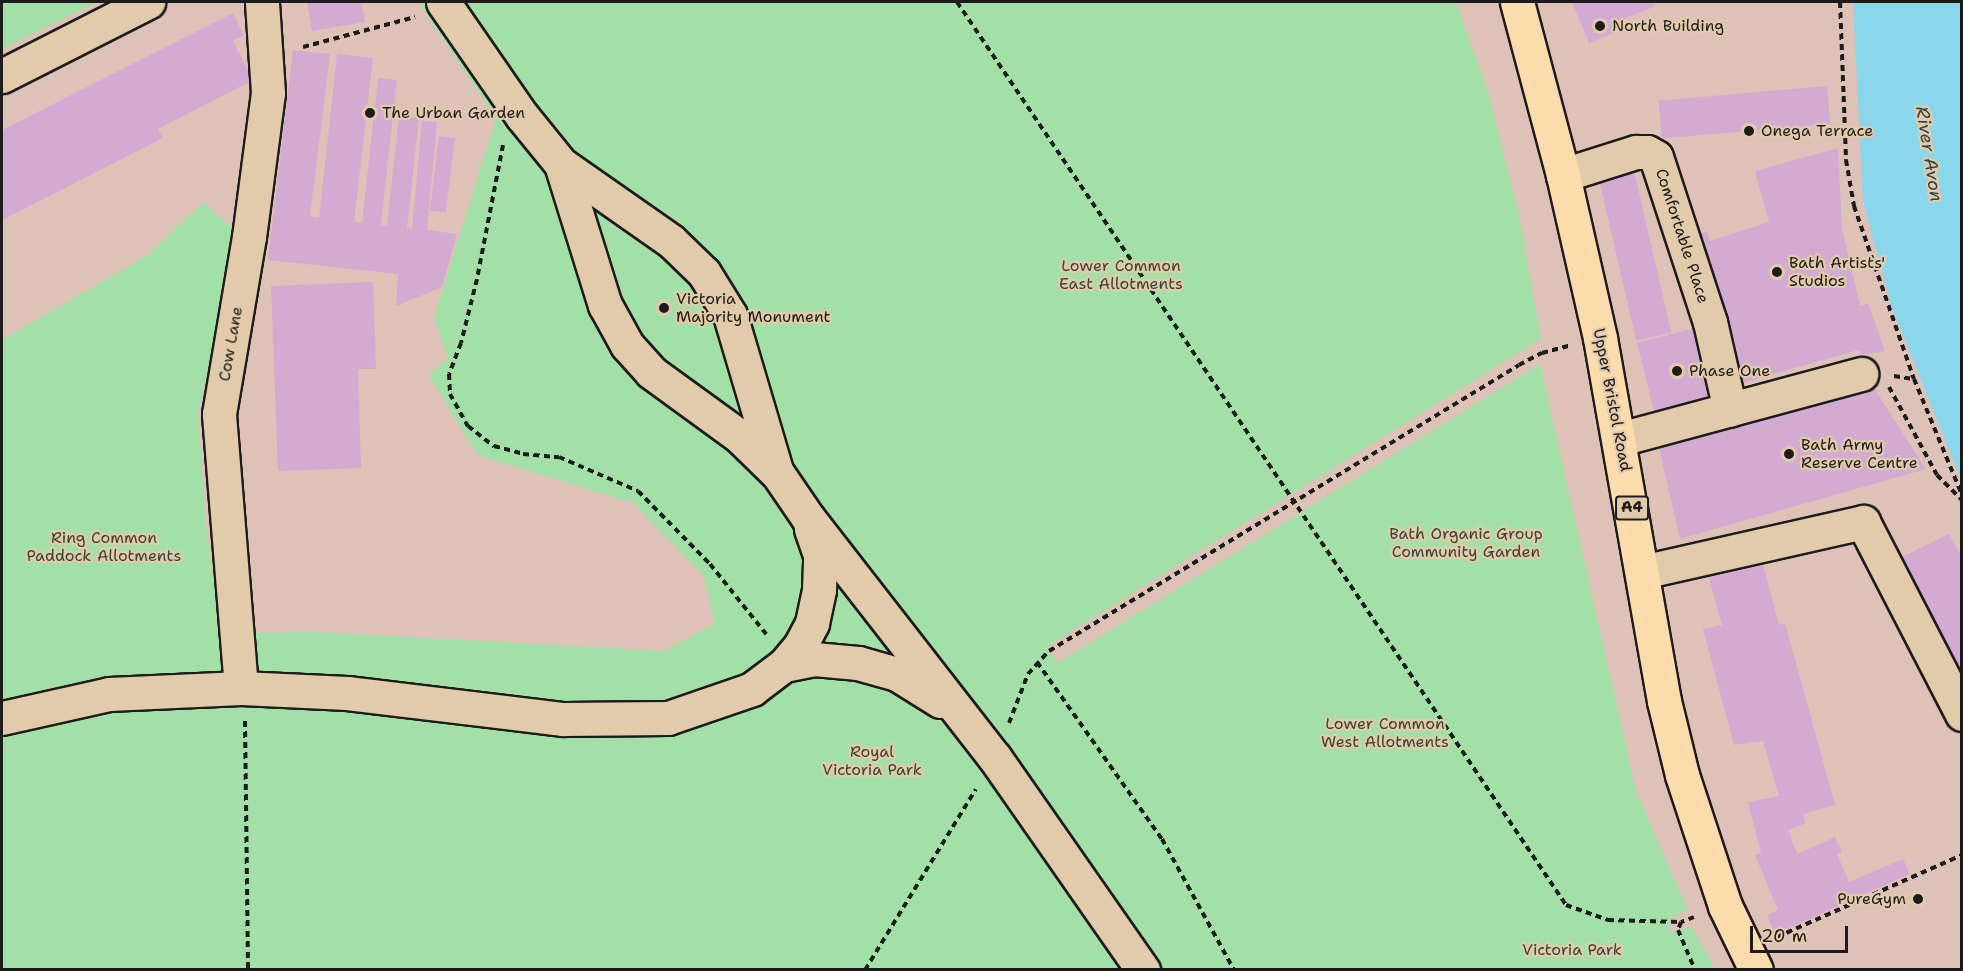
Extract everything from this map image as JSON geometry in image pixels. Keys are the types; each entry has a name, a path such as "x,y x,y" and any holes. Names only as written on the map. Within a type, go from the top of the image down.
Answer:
{"main road":[{"name":"Upper Bristol Road","path":"1517,2 1563,175 1600,338 1620,439 1664,701 1680,764 1725,906 1751,960"}],"street":[{"path":"2,76 148,2"},
{"name":"Cow Lane","path":"241,688 219,414 249,237 268,93 262,2"},
{"path":"443,2 522,116 561,164 671,242 704,273 730,315 778,474"},
{"name":"Comfortable Place","path":"1563,175 1636,152 1647,152 1656,158 1710,322 1730,410"},
{"path":"561,164 605,305 627,345 651,372 739,436 778,474 808,518 995,758 1143,969"},
{"path":"1620,439 1730,410 1872,378"},
{"path":"2,718 110,694 241,688 347,693 563,719 620,721 668,718 752,689 775,654 800,646 812,622 819,590 820,555 808,518"},
{"path":"1642,572 1863,522 1962,714"},
{"path":"775,654 858,663 897,674 968,723"}],"path":[{"path":"303,47 426,15 443,2"},
{"path":"957,2 1566,905 1608,920 1681,922 1725,906"},
{"path":"1840,2 1846,160 1854,206 1914,379 1962,495"},
{"path":"522,116 505,132 477,279 461,343 449,374 450,394 468,426 494,446 523,454 559,457 638,490 758,619 775,654"},
{"path":"865,969 995,758 1028,674 1037,662 1519,365 1542,353 1600,338"},
{"path":"1899,377 1914,379"},
{"path":"1872,378 1905,411 1937,474 1962,500"},
{"path":"1037,662 1162,839 1234,969"},
{"path":"241,688 245,710 248,969"},
{"path":"1751,960 1962,855"},
{"path":"1681,922 1678,930 1695,969"}],"green space":[{"path":"2,2 98,2 2,49"},
{"path":"418,2 1456,2 1488,92 1520,219 1541,339 1046,647 1058,663 1540,364 1636,791 1688,910 1672,917 1668,932 1692,927 1715,969 2,969 2,340 148,255 203,202 237,232 198,413 206,525 221,633 316,632 665,651 715,623 703,575 633,503 477,455 429,375 448,358 434,318 496,118"}],"water":[{"name":"River Avon","path":"1853,2 1961,2 1961,480 1891,305 1863,201"}],"building":[{"path":"307,2 361,2 365,22 312,31"},
{"name":"North Building","path":"1572,2 1654,2 1656,6 1616,22 1620,30 1589,43"},
{"path":"233,13 244,35 233,41 253,80 158,129 163,138 2,220 2,130"},
{"path":"293,50 330,54 310,216 319,218 337,54 373,58 354,222 362,223 378,78 397,80 381,225 387,226 399,115 419,117 407,228 412,229 422,121 437,122 427,230 457,234 442,287 396,306 398,274 268,260"},
{"path":"1827,86 1830,124 1662,139 1659,101"},
{"path":"439,136 455,138 446,212 430,210"},
{"name":"Bath Artists' Studios","path":"1838,148 1842,228 1860,306 1868,303 1885,351 1861,355 1859,350 1735,385 1690,236 1707,232 1710,241 1769,222 1755,171"},
{"path":"1634,171 1671,333 1636,341 1599,179"},
{"path":"373,282 376,369 358,369 361,468 278,471 271,286"},
{"name":"Phase One","path":"1700,327 1718,398 1655,414 1637,343"},
{"name":"Bath Army Reserve Centre","path":"1870,382 1926,469 1680,539 1657,439"},
{"path":"1949,534 1962,558 1962,673 1900,558"},
{"path":"1763,564 1779,625 1785,623 1835,805 1803,814 1806,823 1788,830 1793,844 1798,854 1835,837 1842,852 1837,854 1849,882 1903,859 1910,874 1775,934 1767,915 1778,910 1755,855 1761,853 1748,802 1779,796 1763,741 1734,745 1703,629 1722,625 1709,578"}],"place":[{"name":"North Building","path":"1600,26"},
{"name":"The Urban Garden","path":"370,113"},
{"name":"Onega Terrace","path":"1749,131"},
{"name":"Bath Artists' Studios","path":"1777,272"},
{"name":"Victoria Majority Monument","path":"664,308"},
{"name":"Phase One","path":"1677,371"},
{"name":"Bath Army Reserve Centre","path":"1789,454"},
{"name":"PureGym","path":"1918,899"}],"park label":[{"name":"Lower Common East Allotments","path":"1121,275"},
{"name":"Bath Organic Group Community Garden","path":"1466,543"},
{"name":"Ring Common Paddock Allotments","path":"104,547"},
{"name":"Lower Common West Allotments","path":"1385,733"},
{"name":"Royal Victoria Park","path":"872,761"},
{"name":"Victoria Park","path":"1572,950"}]}
